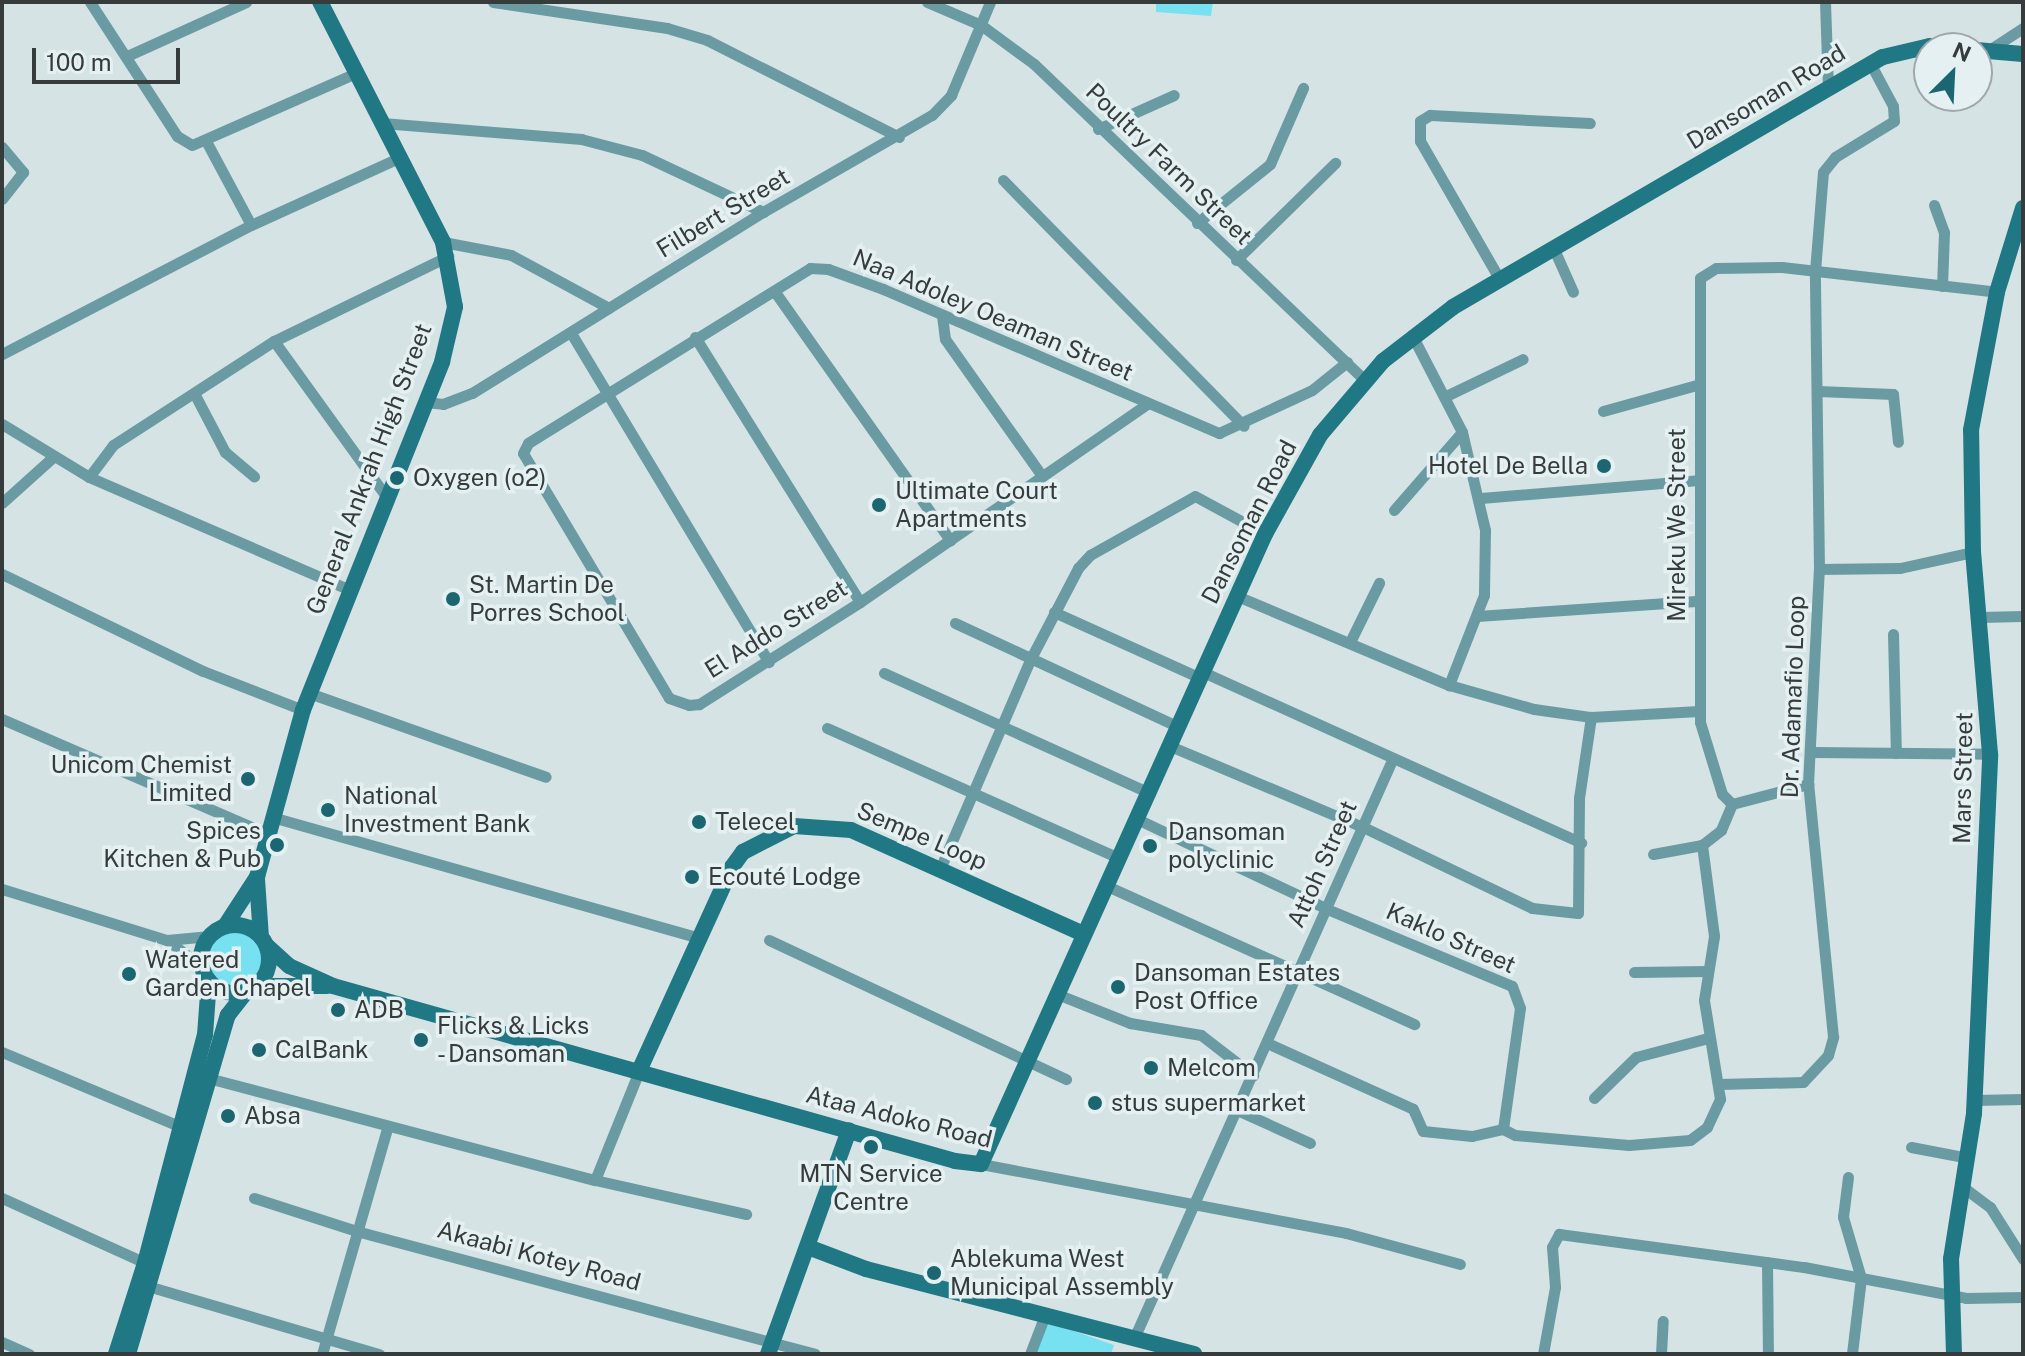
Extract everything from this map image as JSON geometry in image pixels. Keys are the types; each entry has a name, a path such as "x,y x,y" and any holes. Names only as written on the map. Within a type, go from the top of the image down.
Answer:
{"main road":[{"name":"General Ankrah High Street","path":"225,926 257,877 303,710 385,495 425,402 455,307 445,249 320,2"},
{"name":"Dansoman Road","path":"981,1164 1265,534 1306,457 1365,380 1412,335 1553,247 1870,63 1913,47"},
{"name":"Dansoman Road","path":"1993,48 2023,54"},
{"name":"Mars Street","path":"1954,1354 1951,1292 1973,1100 1990,754 1973,552 1971,430 1997,292 2023,208"},
{"name":"Sempe Loop","path":"639,1071 697,937 743,852 794,826 851,830 1084,934"},
{"name":"General Ankrah High Street","path":"257,877 264,942"},
{"path":"116,1354 145,1263 207,1021 201,951 210,936 225,926 242,925 264,942 268,968 228,1015 151,1287 128,1354"},
{"name":"Ataa Adoko Road","path":"264,942 289,966 333,986 981,1164"},
{"path":"205,974 227,992 252,988"},
{"name":"Ataa Adoko Road","path":"252,988 333,986"},
{"path":"771,1347 849,1130"},
{"path":"808,1247 866,1269 1135,1336 1194,1354"}],"street":[{"path":"90,2 177,136 192,145 356,73"},
{"path":"127,56 246,2"},
{"path":"493,2 667,28 707,40 899,137"},
{"name":"Poultry Farm Street","path":"927,2 981,25 1034,64 1098,129 1365,380"},
{"name":"Filbert Street","path":"425,402 458,401 763,212 899,137 932,115 951,95 990,2"},
{"path":"1825,2 1828,89"},
{"path":"1993,47 2023,28"},
{"name":"Dr. Adamafio Loop","path":"1718,1084 1803,1082 1820,1067 1831,1046 1835,1016 1808,784 1819,569 1815,271 1823,172 1835,157 1894,121 1893,106 1870,63"},
{"path":"1197,223 1270,164 1303,88"},
{"path":"1098,129 1174,95"},
{"path":"1500,280 1420,141 1420,121 1430,115 1590,123"},
{"path":"382,123 581,139 642,155 763,212"},
{"path":"206,141 251,225"},
{"path":"2,147 23,172 2,199"},
{"path":"2,354 251,225 401,157"},
{"path":"1236,260 1335,163"},
{"path":"1003,180 1244,426 1312,390 1347,362"},
{"path":"1934,205 1944,232 1942,286"},
{"path":"1553,247 1573,292"},
{"path":"89,477 113,445 274,341 445,249 511,255 609,308"},
{"name":"Naa Adoley Oeaman Street","path":"528,443 810,268 828,269 942,315 1210,431 1244,426"},
{"name":"Mireku We Street","path":"1732,804 1722,794 1703,740 1699,711 1698,286 1703,272 1716,268 1815,271"},
{"path":"1815,271 1997,292"},
{"path":"775,292 950,540"},
{"path":"942,315 945,339 1042,476"},
{"path":"571,333 769,662"},
{"path":"1412,335 1462,432 1481,498 1487,570 1477,616 1449,685"},
{"path":"695,337 860,602"},
{"path":"274,341 385,495"},
{"path":"1446,396 1523,359"},
{"path":"1603,411 1697,385"},
{"path":"1818,391 1893,394 1898,442"},
{"path":"194,393 225,452 254,476"},
{"name":"El Addo Street","path":"528,443 526,460 669,698 699,704 860,602 1147,404"},
{"path":"2,424 52,458 89,477 348,589"},
{"path":"1394,510 1462,432"},
{"path":"2,503 52,458"},
{"path":"1481,498 1698,480"},
{"path":"940,869 1004,728 1030,660 1054,612 1090,555 1195,496 1265,534"},
{"path":"1819,569 1900,568 1973,552"},
{"path":"2,574 203,671 303,710"},
{"path":"1350,642 1379,583"},
{"path":"1237,596 1449,685 1534,709 1591,717 1699,711"},
{"path":"1477,616 1699,601"},
{"path":"1054,612 1581,843"},
{"path":"1980,617 2023,616"},
{"path":"955,623 1177,726"},
{"path":"1893,634 1896,753"},
{"path":"884,673 1150,793"},
{"path":"309,693 546,777"},
{"path":"1170,746 1363,827 1532,908 1578,913 1579,798 1591,717"},
{"path":"2,719 268,834"},
{"path":"827,728 1119,858"},
{"path":"1812,752 1990,754"},
{"name":"Attoh Street","path":"1135,1336 1392,760"},
{"path":"1653,854 1702,845 1721,830 1732,804 1808,784"},
{"path":"272,817 697,937"},
{"name":"Kaklo Street","path":"1137,819 1327,909 1512,986 1520,1008 1503,1129"},
{"path":"1267,1043 1413,1109 1423,1131 1472,1136 1503,1129 1515,1135 1596,1143 1678,1143 1707,1127 1720,1099 1704,1000 1714,936 1702,845"},
{"path":"1107,886 1414,1024"},
{"path":"2,889 167,940 210,936"},
{"path":"167,940 205,974"},
{"path":"769,940 1066,1079"},
{"path":"1634,972 1708,971"},
{"path":"1057,994 1130,1023 1201,1035 1253,1075"},
{"path":"1594,1098 1648,1051 1708,1038"},
{"path":"2,1052 181,1127"},
{"path":"595,1180 639,1071"},
{"path":"208,1078 595,1180 746,1214"},
{"path":"1973,1100 2023,1099"},
{"path":"1237,1110 1310,1143"},
{"path":"322,1354 360,1232 388,1126"},
{"path":"1911,1147 1968,1158"},
{"name":"Ataa Adoko Road","path":"981,1164 1193,1207 1346,1233 1460,1264"},
{"path":"1848,1177 1843,1217 1861,1278 1852,1354"},
{"path":"1963,1187 1990,1207 2023,1259"},
{"path":"2,1198 145,1263"},
{"name":"Akaabi Kotey Road","path":"254,1198 360,1232 771,1347 815,1354"},
{"path":"1543,1354 1555,1287 1554,1238 1559,1234 1767,1262 1951,1292 1966,1298 2023,1297"},
{"path":"1767,1262 1768,1354"},
{"path":"151,1287 379,1354"},
{"path":"1030,1354 1045,1315"},
{"path":"1661,1354 1663,1321"},
{"path":"2,1342 29,1354"}],"shaded area":[{"path":"1156,2 1213,2 1211,16 1156,12"},
{"path":"233,930 254,938 262,959 254,980 233,988 212,980 204,959 212,938"},
{"path":"1045,1321 1114,1345 1111,1354 1034,1354"}],"place":[{"name":"Hotel De Bella","path":"1604,466"},
{"name":"Oxygen (o2)","path":"397,478"},
{"name":"Ultimate Court Apartments","path":"879,505"},
{"name":"St. Martin De Porres School","path":"453,599"},
{"name":"Unicom Chemist Limited","path":"248,779"},
{"name":"National Investment Bank","path":"328,810"},
{"name":"Telecel","path":"699,822"},
{"name":"Spices Kitchen & Pub","path":"277,845"},
{"name":"Dansoman polyclinic","path":"1150,846"},
{"name":"Ecouté Lodge","path":"692,877"},
{"name":"Watered Garden Chapel","path":"129,974"},
{"name":"Dansoman Estates Post Office","path":"1118,987"},
{"name":"ADB","path":"338,1010"},
{"name":"Flicks & Licks - Dansoman","path":"421,1040"},
{"name":"CalBank","path":"259,1050"},
{"name":"Melcom","path":"1151,1068"},
{"name":"stus supermarket","path":"1095,1103"},
{"name":"Absa","path":"228,1116"},
{"name":"MTN Service Centre","path":"871,1147"},
{"name":"Ablekuma West Municipal Assembly","path":"934,1273"}]}
